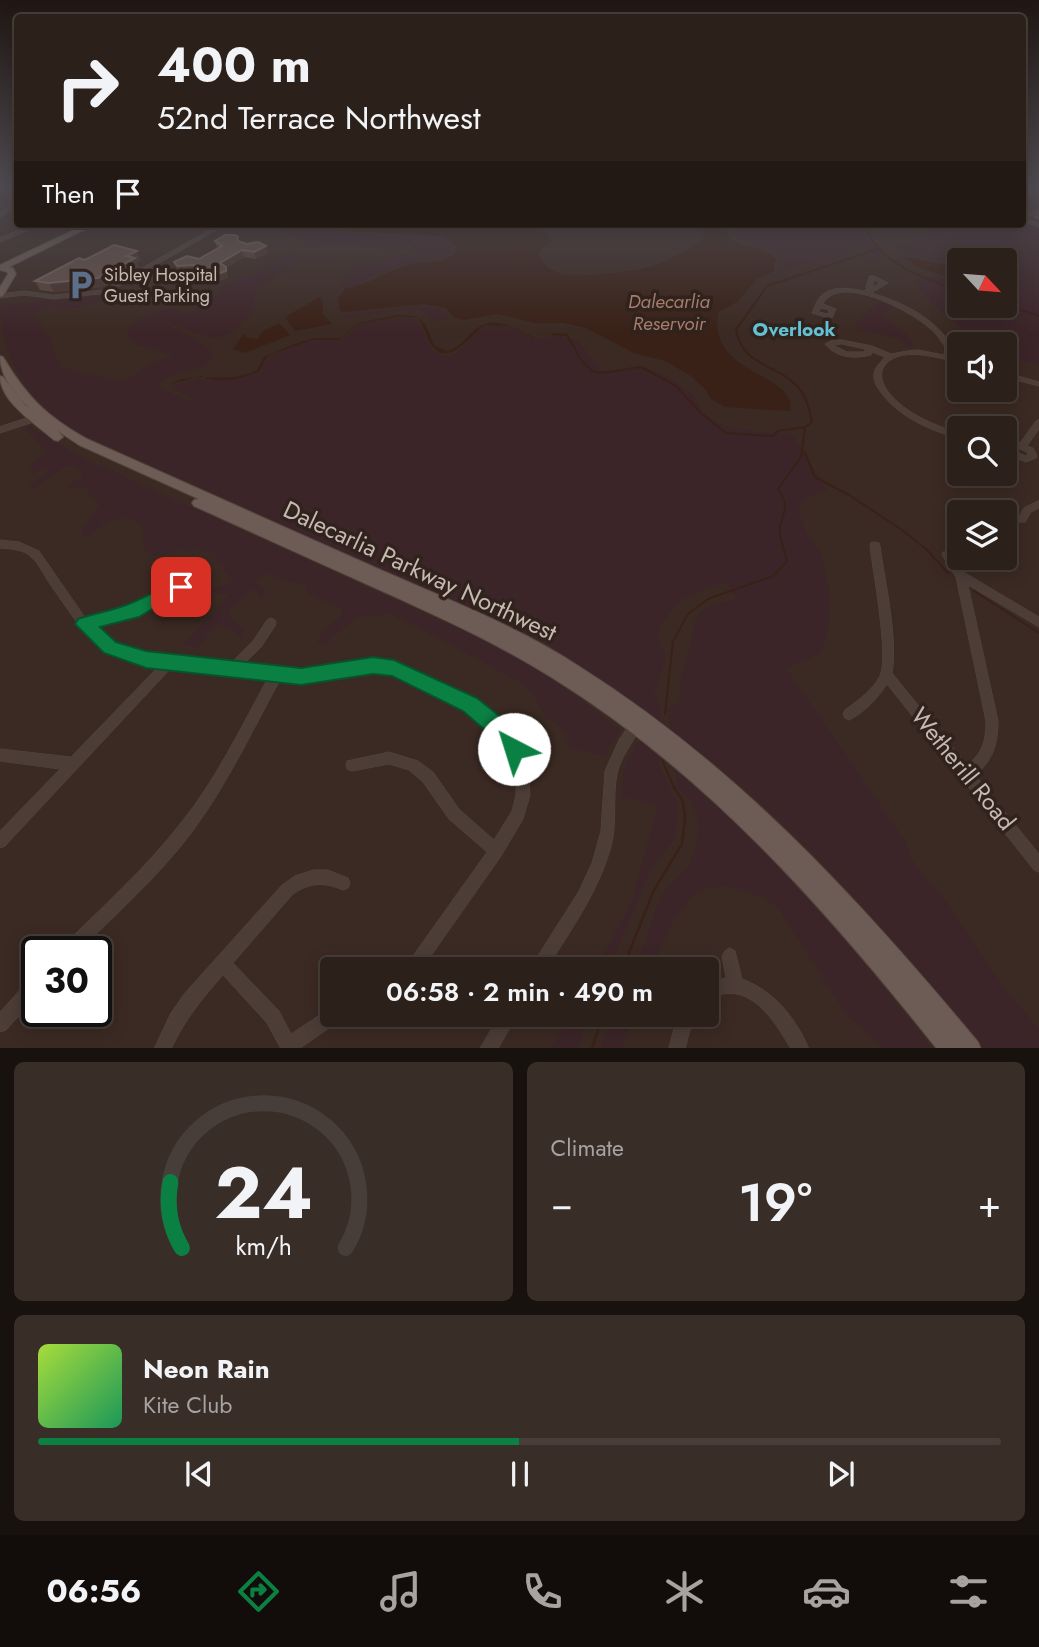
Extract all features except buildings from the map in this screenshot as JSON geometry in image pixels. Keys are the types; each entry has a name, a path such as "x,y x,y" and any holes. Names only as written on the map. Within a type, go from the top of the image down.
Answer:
{"main road":[{"path":"1,269 70,235"},
{"path":"0,284 3,275 1,269"},
{"path":"0,297 12,274 10,270 1,269"},
{"name":"Dalecarlia Parkway Northwest","path":"0,359 39,418 103,451 504,631 612,695 688,752 774,829 898,959 971,1048"},
{"name":"Dalecarlia Parkway Northwest","path":"0,379 16,401 83,451 498,639 566,678 635,726 680,760 764,838 887,968 950,1048"}],"street":[{"path":"0,297 30,294 54,297 105,292 205,235"},
{"path":"819,305 822,298 831,292 867,290 902,307 932,327 947,341"},
{"path":"869,348 891,357"},
{"path":"947,357 918,353 891,357 882,364 878,375 879,384 889,397 912,415 947,431"},
{"path":"1017,378 1038,385"},
{"path":"0,430 39,418"},
{"path":"1023,446 1039,423"},
{"path":"1017,445 1032,452 1035,460 1017,456"},
{"path":"1022,520 1027,510 1039,504"},
{"path":"0,544 19,546 35,554 84,624 102,642 140,659 306,676 364,667 389,667 461,699 484,715 511,744 523,777 519,814 420,957"},
{"path":"849,714 864,703 887,674 887,645 875,546"},
{"path":"957,570 961,576 992,721 993,737 989,753 979,765 966,773"},
{"path":"961,576 1039,622"},
{"path":"84,624 132,611 162,595"},
{"path":"233,667 257,644 271,623"},
{"path":"0,841 170,662"},
{"path":"84,936 138,884 185,829 215,785 277,674"},
{"name":"Wetherill Road","path":"887,674 1039,865"},
{"path":"545,957 584,893 601,859 608,830 613,765 620,748 635,726"},
{"path":"0,755 73,764"},
{"path":"352,765 389,758 413,765 428,777 457,818 496,851"},
{"path":"162,1048 185,1006 293,885 308,878 322,876 343,883"},
{"path":"730,956 735,985"},
{"path":"223,964 273,1017 289,1047 320,1024"},
{"path":"719,986 735,985 757,994 771,1004 801,1048"},
{"path":"0,1024 21,1001"},
{"path":"488,1048 501,1027"},
{"path":"677,1048 683,1027"}],"shaded area":[{"path":"291,235 380,235 416,238 397,250 353,244 307,246 305,242"},
{"path":"866,235 884,258 857,248 830,260 783,270 780,264 781,256 776,252 737,236"},
{"path":"926,235 1039,235 1039,364 1017,359 1017,332 959,332 965,331 950,318 1017,318 1017,248 947,248 947,263 909,255 894,244"},
{"path":"422,238 446,238 453,246 452,252 442,259 431,261 411,248"},
{"path":"296,254 290,267 257,288 253,295 256,307 230,333 211,338 165,321 196,339 213,353 206,366 171,376 159,382 158,387 190,402 192,399 171,386 198,379 222,381 250,376 259,371 269,358 307,342 342,341 358,325 409,317 421,324 431,349 441,355 457,353 475,334 495,325 534,339 562,337 579,341 595,364 604,371 646,369 669,378 694,397 706,415 714,421 747,430 791,433 827,490 805,498 798,510 806,533 820,551 830,594 828,633 819,654 786,668 906,842 920,872 943,896 1005,990 1039,1029 1039,1048 984,1048 875,920 798,839 757,800 670,730 668,707 678,704 679,701 680,680 698,616 710,606 737,599 726,582 683,599 660,627 657,638 666,658 654,695 659,702 662,724 575,663 519,631 74,431 58,420 32,394 12,362 2,325 1,305 101,296 100,300 90,304 56,309 60,305 38,311 34,315 40,320 41,329 50,337 60,367 115,381 127,379 150,364 171,357 169,354 136,345 127,333 135,322 173,308 184,313 199,312 195,307 223,293 220,288 224,285 280,264 281,258"},
{"path":"408,254 419,261 366,278 358,285 341,287 346,276 368,272 340,272"},
{"path":"919,278 947,280 947,316 927,299 916,282"},
{"path":"882,302 892,307 879,314 904,332 916,347 907,348 899,339 854,328 869,310"},
{"path":"424,306 443,309 450,317 438,322 422,311 410,309 356,317 340,315"},
{"path":"30,426 73,453 503,649 544,673 621,730 605,756 568,748 567,733 545,716 533,694 519,681 390,613 360,615 326,643 319,644 317,642 323,630 341,616 342,609 308,593 305,585 265,574 256,581 265,590 261,600 258,592 249,590 229,611 229,617 243,629 242,638 223,626 210,632 198,648 182,644 212,615 228,594 204,592 231,582 231,578 215,558 202,550 180,549 161,556 152,555 144,547 142,526 129,518 108,521 89,536 83,537 83,527 100,504 89,496 88,487 68,489 70,484 84,476 74,465 67,466 40,483 40,487 31,490 30,485 48,472 43,468 34,473 27,469 46,451 26,429"},
{"path":"646,739 660,751 658,763 678,804 675,838 651,869 614,957 603,957 632,901 658,806 622,797 623,770 637,742"},
{"path":"675,769 746,832 779,866 843,937 932,1048 882,1048 844,1011 778,908 763,897 726,886 707,888 696,893 675,917 657,957 638,957 660,899 691,861 698,838 697,815 693,805 677,789"},
{"path":"564,1027 584,1027 578,1048 551,1048"},
{"path":"608,1027 630,1027 622,1048 600,1048"}],"water":[{"name":"Dalecarlia Reservoir","path":"420,235 548,235 552,242 541,249 539,255 550,269 566,275 625,272 650,267 680,254 698,243 705,235 728,235 740,244 768,252 777,260 774,262 774,271 757,279 737,302 718,312 718,333 726,349 738,362 781,388 789,398 790,411 725,407 711,399 706,390 691,376 665,361 634,353 586,328 564,323 535,323 497,314 463,320 453,317 446,308 424,304 344,312 340,310 338,298 346,288 363,284 399,268 438,261 455,253 456,246 443,236"},
{"path":"905,257 947,265 947,277 917,267"},
{"path":"320,297 323,314 332,324 295,331 285,317"},
{"path":"398,315 415,316 420,319 435,346 447,351 458,346 477,328 489,323 502,324 512,327 526,334 536,336 531,337 508,326 485,325 454,351 441,353 431,345 418,318 401,316 357,324 339,340 312,340 268,356 258,372 244,377 222,381 204,377 245,375 257,370 264,357 300,342 315,338 341,338 357,323"},
{"path":"279,323 290,335 245,353 233,349 243,335 258,339 262,332"}],"waterway":[{"path":"870,235 879,249 903,268 947,286"},
{"path":"805,427 812,422 801,391 789,379 753,358 740,342 736,330 767,286 878,249"},
{"path":"1017,309 1039,316"},
{"path":"552,334 567,335 581,360 592,371 601,373 641,367 676,386 701,413 726,433 773,436 778,431 805,427"},
{"path":"665,714 673,641 688,614 708,599 773,576 787,561 780,531 785,505 778,489 801,457 805,427"},
{"path":"804,451 815,477 849,495 902,530 926,549 948,573"},
{"path":"974,591 1039,633"},
{"path":"662,760 674,789"},
{"path":"627,957 654,890 682,844 685,818 683,801 674,789"},
{"path":"592,1048 599,1027"}],"place":[{"name":"Sibley Hospital Guest Parking","path":"81,285"}],"district":[{"name":"Overlook","path":"794,329"}],"route":[{"path":"181,587 173,596 162,595 132,611 84,624 110,648 146,660 258,670 301,677 373,666 394,668 470,705 506,736 514,749"}]}
